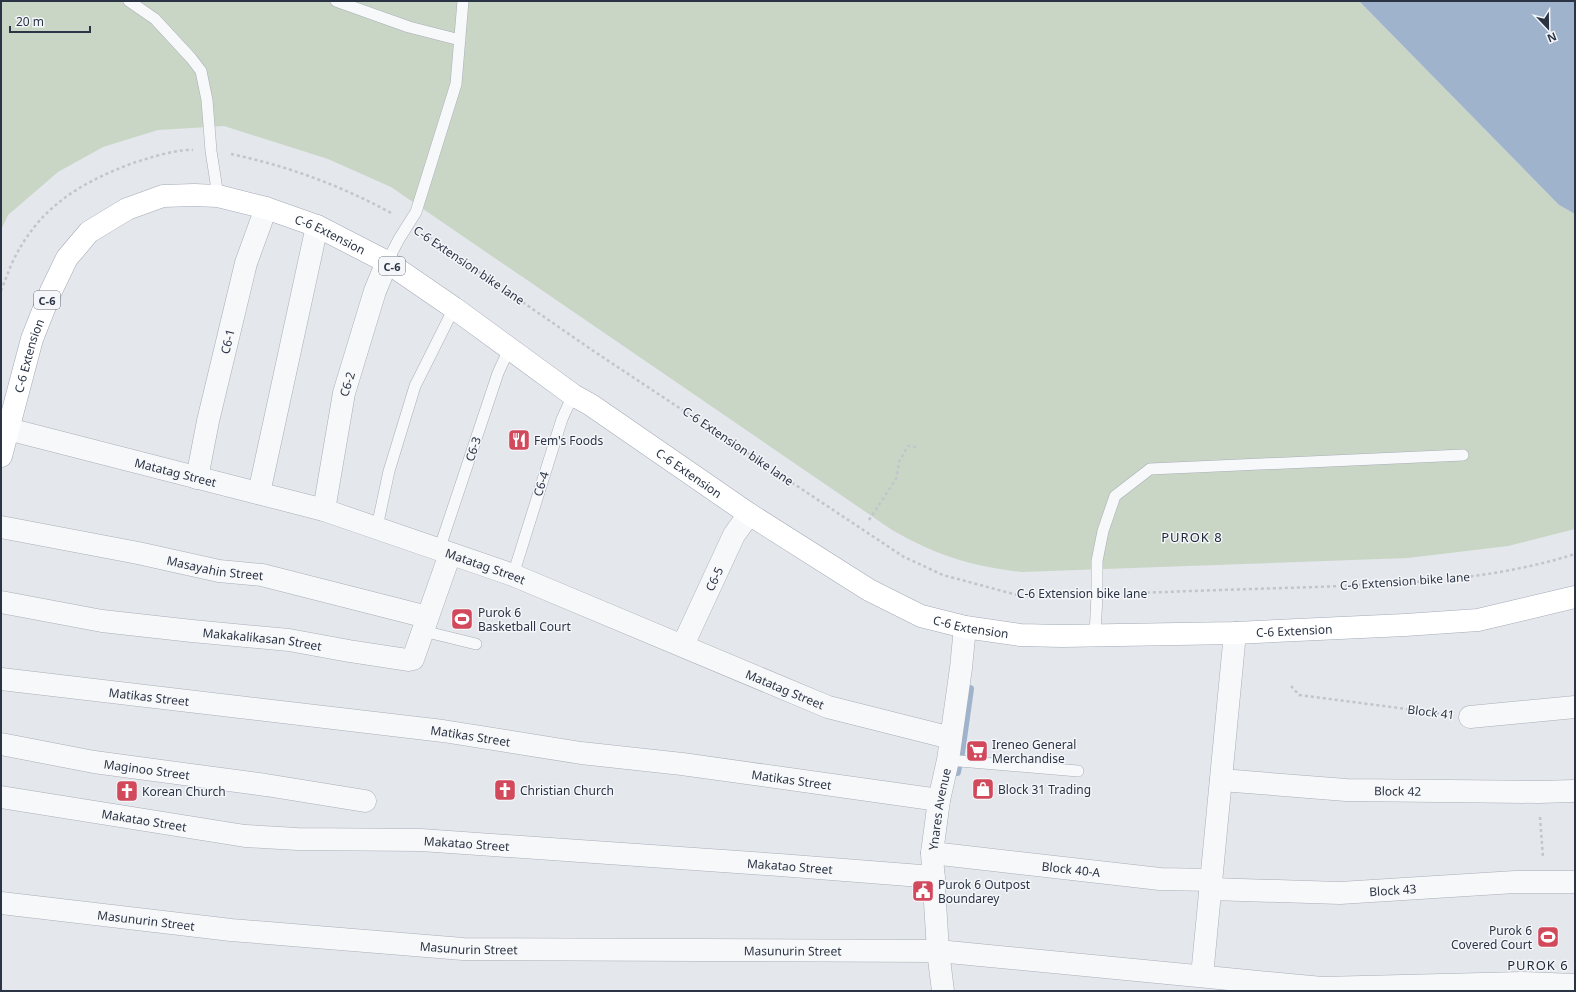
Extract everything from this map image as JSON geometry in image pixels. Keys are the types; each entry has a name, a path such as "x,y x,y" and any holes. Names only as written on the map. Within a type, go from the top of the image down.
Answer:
{"main road":[{"name":"C-6 Extension","path":"1,456 32,339 51,291 67,258 89,232 127,209 163,196 218,196 266,208 317,226 387,262 582,400 749,514 870,590 921,616 965,627 1020,635 1235,633 1478,620 1575,597"}],"street":[{"name":"C6-1","path":"197,478 208,421 246,264 266,208"},
{"path":"259,493 317,226"},
{"name":"C6-2","path":"324,510 344,393 375,291 387,262"},
{"name":"Matatag Street","path":"8,429 324,510 377,527 513,575 828,707 951,738"},
{"name":"C6-5","path":"683,645 734,535 749,514"},
{"name":"Masayahin Street","path":"1,527 138,553 219,571 262,575 425,624"},
{"name":"Makakalikasan Street","path":"1,602 102,621 289,640 408,660 413,659 425,624 445,552"},
{"name":"Ynares Avenue","path":"942,991 932,853 939,800 948,760 961,668 965,627"},
{"path":"1211,981 1211,885 1235,633"},
{"name":"Matikas Street","path":"1,679 443,731 581,753 682,764 939,800"},
{"name":"Block 41","path":"1470,717 1575,707"},
{"name":"Maginoo Street","path":"1,744 94,762 266,785 365,801"},
{"name":"Block 42","path":"1221,780 1346,790 1575,791"},
{"name":"Makatao Street","path":"1,797 245,836 297,840 421,840 772,864 934,877"},
{"name":"Block 40-A","path":"932,853 1211,885"},
{"name":"Block 43","path":"1211,885 1340,893 1515,882 1575,882"},
{"name":"Masunurin Street","path":"1,904 231,930 463,949 938,951"},
{"path":"938,951 1211,981 1322,988 1522,983 1575,985"}],"lane":[{"path":"129,1 155,19 201,71 207,100 211,151 218,196"},
{"path":"336,1 409,27 460,40"},
{"path":"387,262 416,212 456,84 463,1"},
{"path":"377,527 389,471 415,386 454,308"},
{"name":"C6-3","path":"445,552 498,373 509,349"},
{"name":"C6-4","path":"513,575 562,419 582,400"},
{"path":"1095,635 1097,561 1103,531 1115,496 1150,469 1463,455"},
{"path":"425,624 476,644"},
{"path":"948,760 1078,771"}],"path":[{"name":"C-6 Extension bike lane","path":"1,291 15,258 29,232 47,212 70,194 106,174 152,157 189,150 211,151 256,160 317,179 366,200 409,224 599,354 904,557 943,575 1021,596 1097,595 1408,583 1483,576 1543,564 1575,554"},
{"path":"868,520 896,479 899,462 908,446 918,448"},
{"name":"Block 41","path":"1291,686 1299,695 1470,717"},
{"path":"1538,792 1545,882"}],"green space":[{"path":"1,1 1359,1 1559,205 1575,214 1575,529 1508,546 1408,558 1021,572 984,566 936,552 892,530 391,187 328,159 224,126 158,130 103,147 58,172 8,215 1,230"}],"water":[{"path":"1359,1 1575,1 1575,214 1559,205"}],"waterway":[{"path":"960,760 970,689"},
{"path":"957,772 958,767"}],"place":[{"name":"Fem's Foods","path":"519,440"},
{"name":"Purok 6 Basketball Court","path":"462,619"},
{"name":"Ireneo General Merchandise","path":"977,751"},
{"name":"Block 31 Trading","path":"983,789"},
{"name":"Christian Church","path":"505,790"},
{"name":"Korean Church","path":"127,791"},
{"name":"Purok 6 Outpost Boundarey","path":"923,891"},
{"name":"Purok 6 Covered Court","path":"1548,937"}],"district":[{"name":"PUROK 8","path":"1192,537"},
{"name":"PUROK 6","path":"1538,965"}]}
